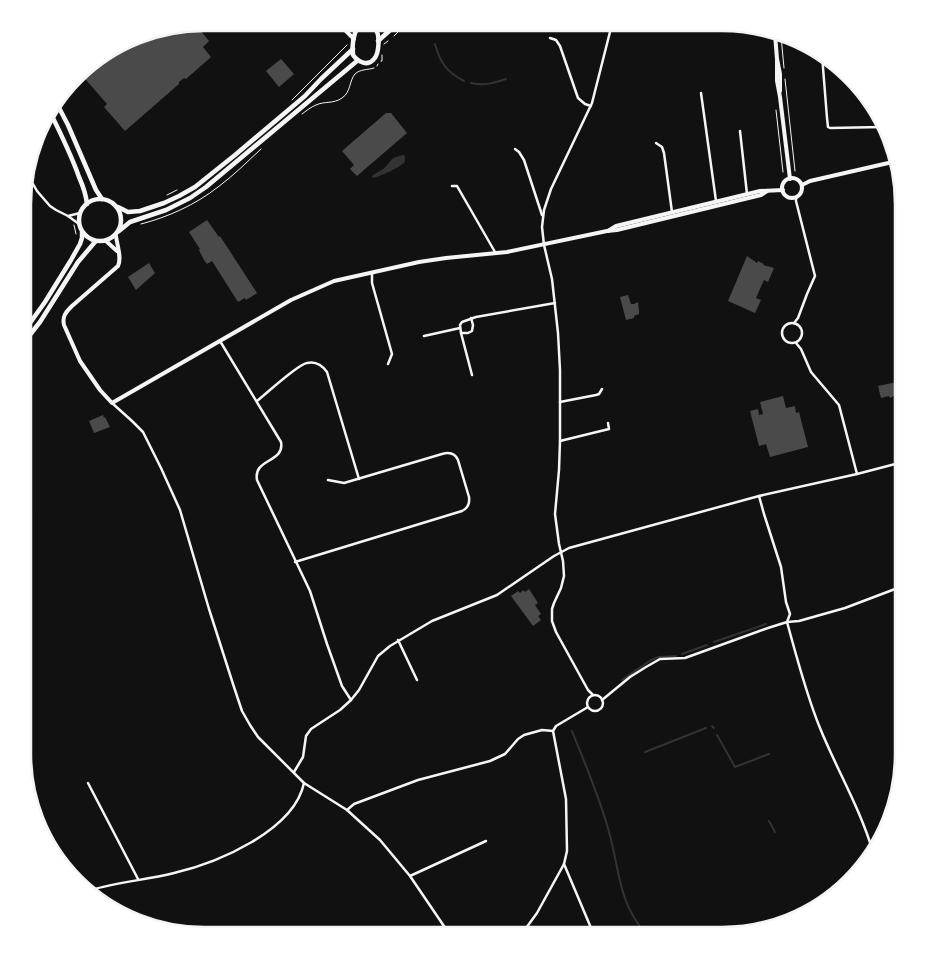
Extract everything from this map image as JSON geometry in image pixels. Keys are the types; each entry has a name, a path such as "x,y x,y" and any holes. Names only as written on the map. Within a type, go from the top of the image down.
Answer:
{"main road":[{"path":"356,31 353,56 357,61 366,63 373,60 377,54 377,31"},
{"path":"378,41 389,31"},
{"path":"118,207 122,219 116,236 106,241 95,242 85,235 79,224 80,213 87,204 96,199 102,199 113,203 118,207 123,211 140,211 164,203 195,187 305,96 320,78 353,49"},
{"path":"119,231 130,222 166,210 190,198 206,187 357,61"},
{"path":"60,109 96,190 102,199"},
{"path":"54,119 76,168 86,194 87,204"},
{"path":"31,321 80,244 82,231"},
{"path":"31,333 78,262 95,242"}],"street":[{"path":"346,31 354,39"},
{"path":"542,217 551,189 591,106 610,31"},
{"path":"550,38 556,40 560,46 578,98 591,106"},
{"path":"775,39 780,74 780,98 790,179"},
{"path":"823,64 828,127 876,126"},
{"path":"701,93 716,201"},
{"path":"740,131 747,194"},
{"path":"656,143 662,147 664,153 672,214"},
{"path":"515,149 524,160 542,217 544,245 552,279 558,333 560,441 554,514 564,576 552,609 553,627 588,690 593,695 599,696 602,700"},
{"path":"802,186 810,181 889,162"},
{"path":"794,323 798,318 815,276 796,201 802,186 798,180 790,179 784,183 783,190 788,197 796,198"},
{"path":"33,184 50,206 79,224"},
{"path":"452,186 456,186 496,254"},
{"path":"672,214 760,191 783,190"},
{"path":"112,402 291,300 341,279 419,262 496,254 544,245 607,231 616,226 762,195 767,191"},
{"path":"68,216 80,213"},
{"path":"116,236 120,260 118,266 65,313 64,325 80,361 100,390 143,432 157,460 180,510 242,711 258,737 304,783 347,810 380,840 410,876 444,926"},
{"path":"106,241 118,252"},
{"path":"372,273 372,283 392,354 388,364"},
{"path":"472,375 460,328 462,322 471,318 555,303"},
{"path":"461,333 468,333 472,330 471,318"},
{"path":"794,323 800,327 802,332 801,339 796,343 784,340 782,333 787,324 794,323"},
{"path":"424,336 460,328"},
{"path":"220,341 279,438 282,447 277,455 257,470 256,480 310,591 342,686 351,700"},
{"path":"796,343 801,349 811,372 838,405 857,474"},
{"path":"257,401 303,364 313,362 323,366 327,372 359,479"},
{"path":"560,402 596,395 602,389"},
{"path":"560,441 609,429 608,423"},
{"path":"295,562 462,511 469,504 469,497 458,460 455,455 449,453 344,483 328,480"},
{"path":"294,772 303,757 306,736 311,729 340,710 351,700 359,690 378,656 390,646 432,621 497,595 561,552 569,548 760,496 894,464"},
{"path":"760,496 781,567 786,602 790,614 787,622 805,689 820,729 860,816 870,843"},
{"path":"588,707 595,710 600,709 602,700 646,666 660,659 685,658 787,622 799,621 845,608 894,589"},
{"path":"398,640 417,680"},
{"path":"588,707 588,700 593,695"},
{"path":"528,926 537,914 564,864 567,851 566,799 553,731 556,726 588,707"},
{"path":"347,810 354,804 418,780 490,761 504,754 518,738 535,732 553,731"},
{"path":"88,783 138,879"},
{"path":"96,888 176,873 212,861 243,847 278,825 298,800 304,783"},
{"path":"410,876 486,841"},
{"path":"564,864 590,926"}],"path":[{"path":"394,36 399,31"},
{"path":"781,41 784,69"},
{"path":"292,100 348,42"},
{"path":"302,114 316,105 337,101 342,98 348,93 355,74 374,68"},
{"path":"785,77 795,171"},
{"path":"190,205 217,188 261,148"},
{"path":"165,196 178,190"},
{"path":"73,223 76,236"}],"shaded area":[{"path":"404,155 405,161 400,166 373,178 372,176 383,169 393,158"}],"building":[{"path":"201,31 209,41 203,47 211,57 186,79 184,78 179,82 125,131 104,107 107,104 85,79 108,60 138,44 159,37"},
{"path":"281,59 294,74 279,87 266,71"},
{"path":"386,113 391,113 407,133 357,176 350,169 354,165 342,151"},
{"path":"207,220 220,236 257,293 246,300 245,298 238,302 212,261 207,264 204,260 200,249 189,232"},
{"path":"747,256 757,263 758,261 763,265 774,268 768,282 764,280 756,298 761,300 755,313 728,301"},
{"path":"149,263 155,273 136,290 128,277"},
{"path":"628,295 631,304 638,302 639,314 634,316 634,318 626,320 620,297"},
{"path":"894,383 894,396 881,398 878,386"},
{"path":"783,396 786,408 795,406 796,413 799,412 808,447 770,457 766,444 759,446 750,411 758,409 759,415 763,414 760,402"},
{"path":"103,415 110,427 94,433 89,421"},
{"path":"529,589 538,603 535,605 541,614 538,616 541,620 533,626 511,596 518,591 520,593 523,590 525,592"}],"waterway":[{"path":"435,44 439,57 445,66 464,81"},
{"path":"471,83 489,84 506,79"},
{"path":"714,642 766,624"},
{"path":"682,654 707,645"},
{"path":"622,680 651,660 659,657 676,656"},
{"path":"645,752 706,728"},
{"path":"572,731 605,819 625,899 640,926"},
{"path":"717,735 735,767 769,754"},
{"path":"769,821 775,832"}]}
